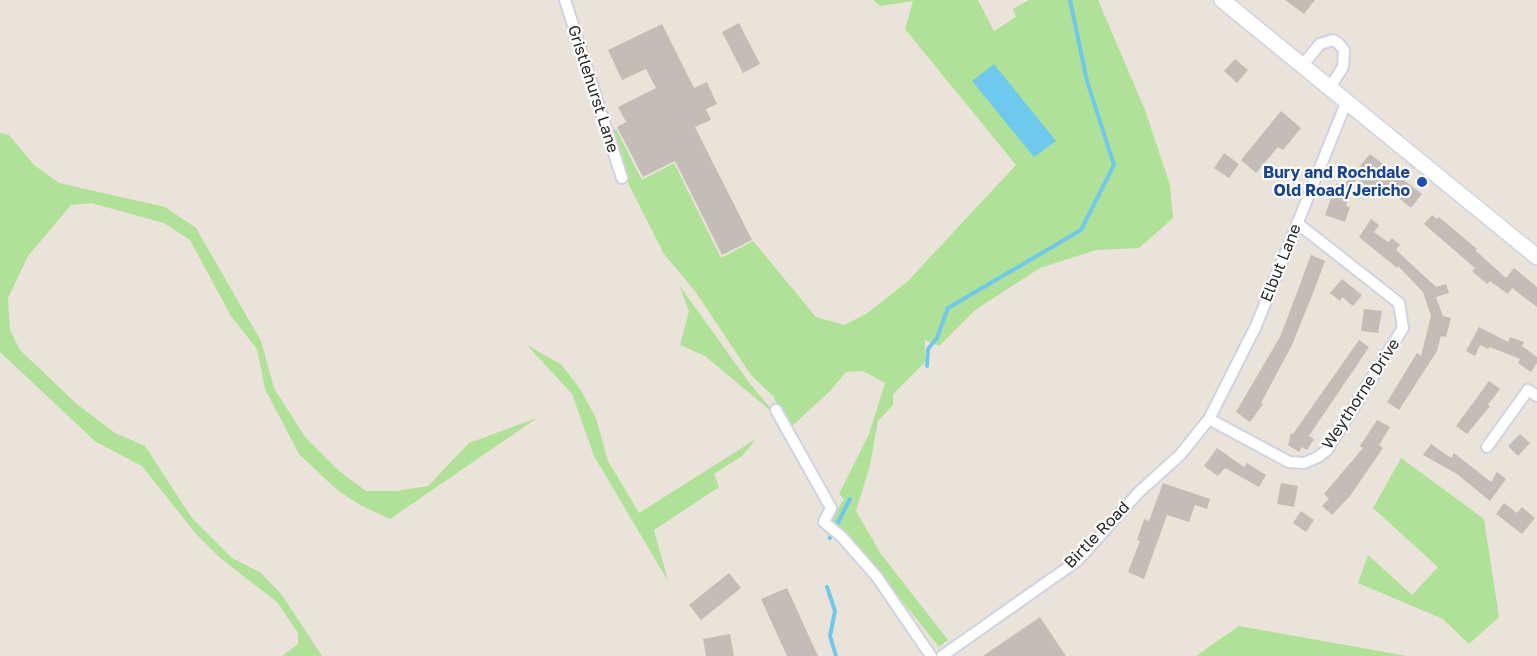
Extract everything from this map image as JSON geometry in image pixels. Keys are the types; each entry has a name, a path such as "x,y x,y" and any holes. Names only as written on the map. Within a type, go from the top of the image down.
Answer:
{"main road":[{"path":"1221,0 1537,257"}],"street":[{"name":"Gristlehurst Lane","path":"565,0 622,178"},
{"path":"1302,66 1320,44 1333,40 1338,43 1344,50 1343,67 1329,89"},
{"name":"Elbut Lane","path":"1209,419 1256,326 1346,103"},
{"name":"Weythorne Drive","path":"1209,419 1289,462 1304,463 1318,457 1327,450 1403,328 1399,303 1297,223"},
{"path":"1487,447 1528,390 1537,396"},
{"path":"776,410 831,508 825,522 877,577 930,656"},
{"name":"Birtle Road","path":"942,656 1077,561 1139,492 1180,455 1209,419"}],"green space":[{"path":"873,0 978,0 994,31 1016,17 1013,9 1029,0 1098,0 1145,110 1170,185 1173,218 1139,248 1096,250 1040,268 975,310 939,346 925,340 925,362 893,394 893,405 878,421 870,465 856,511 881,554 948,640 939,647 858,546 831,521 844,499 839,494 869,434 885,383 863,371 846,372 830,391 790,428 773,396 751,375 695,291 664,254 625,177 611,132 616,129 642,180 674,163 721,258 753,241 816,317 844,325 866,314 907,282 1016,165 905,29 913,1 880,6"},
{"path":"0,133 9,135 34,165 59,183 165,207 196,228 261,341 274,388 305,437 339,471 366,491 396,491 428,486 469,443 537,418 390,519 360,505 336,489 299,454 265,389 257,349 231,316 190,240 164,223 91,203 71,205 28,256 8,298 10,330 20,350 78,405 115,433 145,446 192,518 232,558 261,573 282,595 322,656 282,656 298,644 298,633 277,602 219,557 197,535 142,466 96,442 0,352"},
{"path":"679,285 748,381 777,416 705,356 680,345 689,311"},
{"path":"527,345 562,365 580,389 596,418 608,461 639,513 756,439 742,456 714,474 719,487 654,530 668,581 594,456 572,394"},
{"path":"1401,458 1484,519 1499,617 1469,644 1443,619 1358,583 1368,555 1412,595 1438,567 1373,508"},
{"path":"1239,626 1407,656 1196,656"}],"water":[{"path":"994,64 1056,141 1034,157 972,81"}],"building":[{"path":"1285,0 1315,0 1304,14"},
{"path":"739,23 760,64 743,73 722,32"},
{"path":"662,24 694,88 707,82 717,104 706,109 711,120 695,127 752,240 722,255 675,161 643,177 617,127 626,122 618,107 656,88 646,69 622,80 608,50"},
{"path":"1235,59 1248,70 1237,83 1224,71"},
{"path":"1281,111 1301,128 1283,150 1278,147 1256,173 1241,160"},
{"path":"1224,153 1239,164 1229,178 1214,168"},
{"path":"1370,154 1422,194 1411,208 1379,182 1372,191 1356,178 1346,206 1350,207 1345,222 1325,215 1336,184 1343,186"},
{"path":"1432,215 1437,219 1439,217 1477,249 1475,250 1506,278 1514,268 1537,287 1537,307 1512,288 1508,294 1490,281 1487,284 1472,271 1475,268 1424,224"},
{"path":"1371,219 1379,225 1374,232 1388,242 1392,238 1400,245 1396,250 1436,287 1446,284 1449,293 1436,297 1443,316 1451,318 1446,337 1441,336 1437,351 1399,410 1387,402 1417,353 1421,356 1431,316 1423,292 1398,266 1397,268 1359,237"},
{"path":"1311,255 1325,261 1292,345 1261,403 1263,404 1250,422 1236,412 1281,335"},
{"path":"1342,279 1362,295 1353,306 1342,297 1340,301 1330,293"},
{"path":"1364,309 1382,311 1378,333 1361,331"},
{"path":"1479,327 1508,342 1510,337 1524,342 1522,346 1537,357 1537,363 1531,372 1518,363 1520,359 1490,347 1488,349 1480,345 1475,356 1466,351"},
{"path":"1359,340 1369,347 1309,436 1314,439 1307,450 1302,447 1299,452 1288,445 1291,433 1293,434"},
{"path":"1489,381 1500,389 1488,405 1490,406 1467,434 1456,426"},
{"path":"1377,420 1390,427 1379,445 1383,448 1350,496 1332,515 1322,506 1329,499 1324,494 1363,448 1360,446"},
{"path":"1520,434 1530,443 1518,456 1508,446"},
{"path":"1431,444 1451,458 1454,453 1491,482 1497,472 1506,479 1490,501 1457,474 1423,455"},
{"path":"1217,448 1244,467 1247,463 1266,475 1259,487 1225,468 1218,476 1204,466"},
{"path":"1163,483 1210,499 1207,509 1195,505 1189,522 1167,515 1144,579 1128,572 1140,541 1137,540 1144,519 1149,521"},
{"path":"1281,483 1298,486 1294,507 1277,504"},
{"path":"1504,503 1517,513 1522,507 1535,518 1522,534 1496,514"},
{"path":"1301,511 1314,520 1306,532 1293,523"},
{"path":"729,573 741,588 701,620 689,605"},
{"path":"787,588 818,656 787,656 761,599"},
{"path":"1040,617 1066,656 983,656"},
{"path":"730,634 734,656 706,656 703,639"}],"waterway":[{"path":"927,366 928,349 937,338 948,308 1081,230 1114,165 1087,81 1070,0"},
{"path":"830,538 850,499"},
{"path":"827,587 835,611 830,636 836,656"}],"place":[{"name":"Bury and Rochdale Old Road/Jericho","path":"1422,182"}]}
